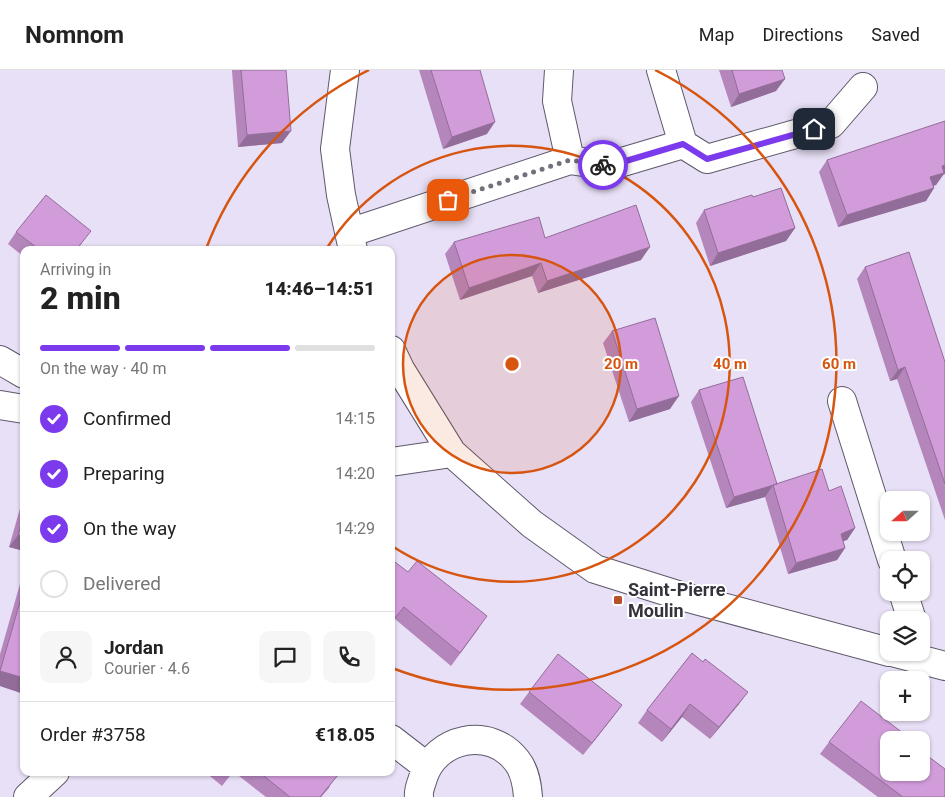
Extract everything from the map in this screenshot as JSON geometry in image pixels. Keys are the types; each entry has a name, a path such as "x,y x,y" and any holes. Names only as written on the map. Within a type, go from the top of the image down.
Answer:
{"street":[{"path":"327,70 341,195 351,242 570,160 609,166 683,144"},
{"path":"335,149 345,70"},
{"path":"559,70 557,101 570,160"},
{"path":"661,70 683,144 707,159 831,124 863,87"},
{"path":"395,358 452,453 532,524 595,569 681,596 880,649"},
{"path":"0,360 20,372"},
{"path":"842,401 889,551"},
{"path":"0,405 20,408"},
{"path":"395,461 452,453"},
{"path":"930,660 945,666"},
{"path":"419,797 418,792 426,766 440,750 460,741 481,740 502,746 517,761 527,780 528,797"},
{"path":"395,741 426,766"},
{"path":"28,797 51,776"}],"building":[{"path":"241,70 286,70 291,131 247,135"},
{"path":"431,70 480,70 495,122 452,137"},
{"path":"732,70 782,70 785,79 739,94"},
{"path":"945,121 945,165 942,166 944,173 930,177 934,188 847,215 827,160"},
{"path":"781,188 795,228 718,253 704,210"},
{"path":"46,195 91,231 79,246 35,246 16,232"},
{"path":"636,205 650,247 547,281 541,263 469,288 454,242 539,217 545,238"},
{"path":"909,252 945,362 945,484 905,367 898,370 865,267"},
{"path":"655,318 679,396 637,409 612,331"},
{"path":"743,377 777,484 734,497 699,390"},
{"path":"822,469 829,491 841,486 855,528 841,534 845,548 796,563 773,485"},
{"path":"417,561 487,616 460,653 404,607 395,618 395,562 408,572"},
{"path":"20,602 20,677 0,671"},
{"path":"692,653 703,662 705,659 748,692 719,727 690,704 671,729 647,710"},
{"path":"558,654 622,705 592,743 529,692"},
{"path":"861,701 880,716 880,721 887,721 900,731 880,731 880,780 829,742"},
{"path":"930,758 945,769 945,797 903,797 881,781 930,781"},
{"path":"264,776 337,776 320,797 290,797"}],"way so far":[{"path":"448,200 570,160 603,165"}],"place":[{"name":"Saint-Pierre Moulin","path":"618,600"}],"route":[{"path":"603,165 609,166 683,144 707,159 814,129"}]}
